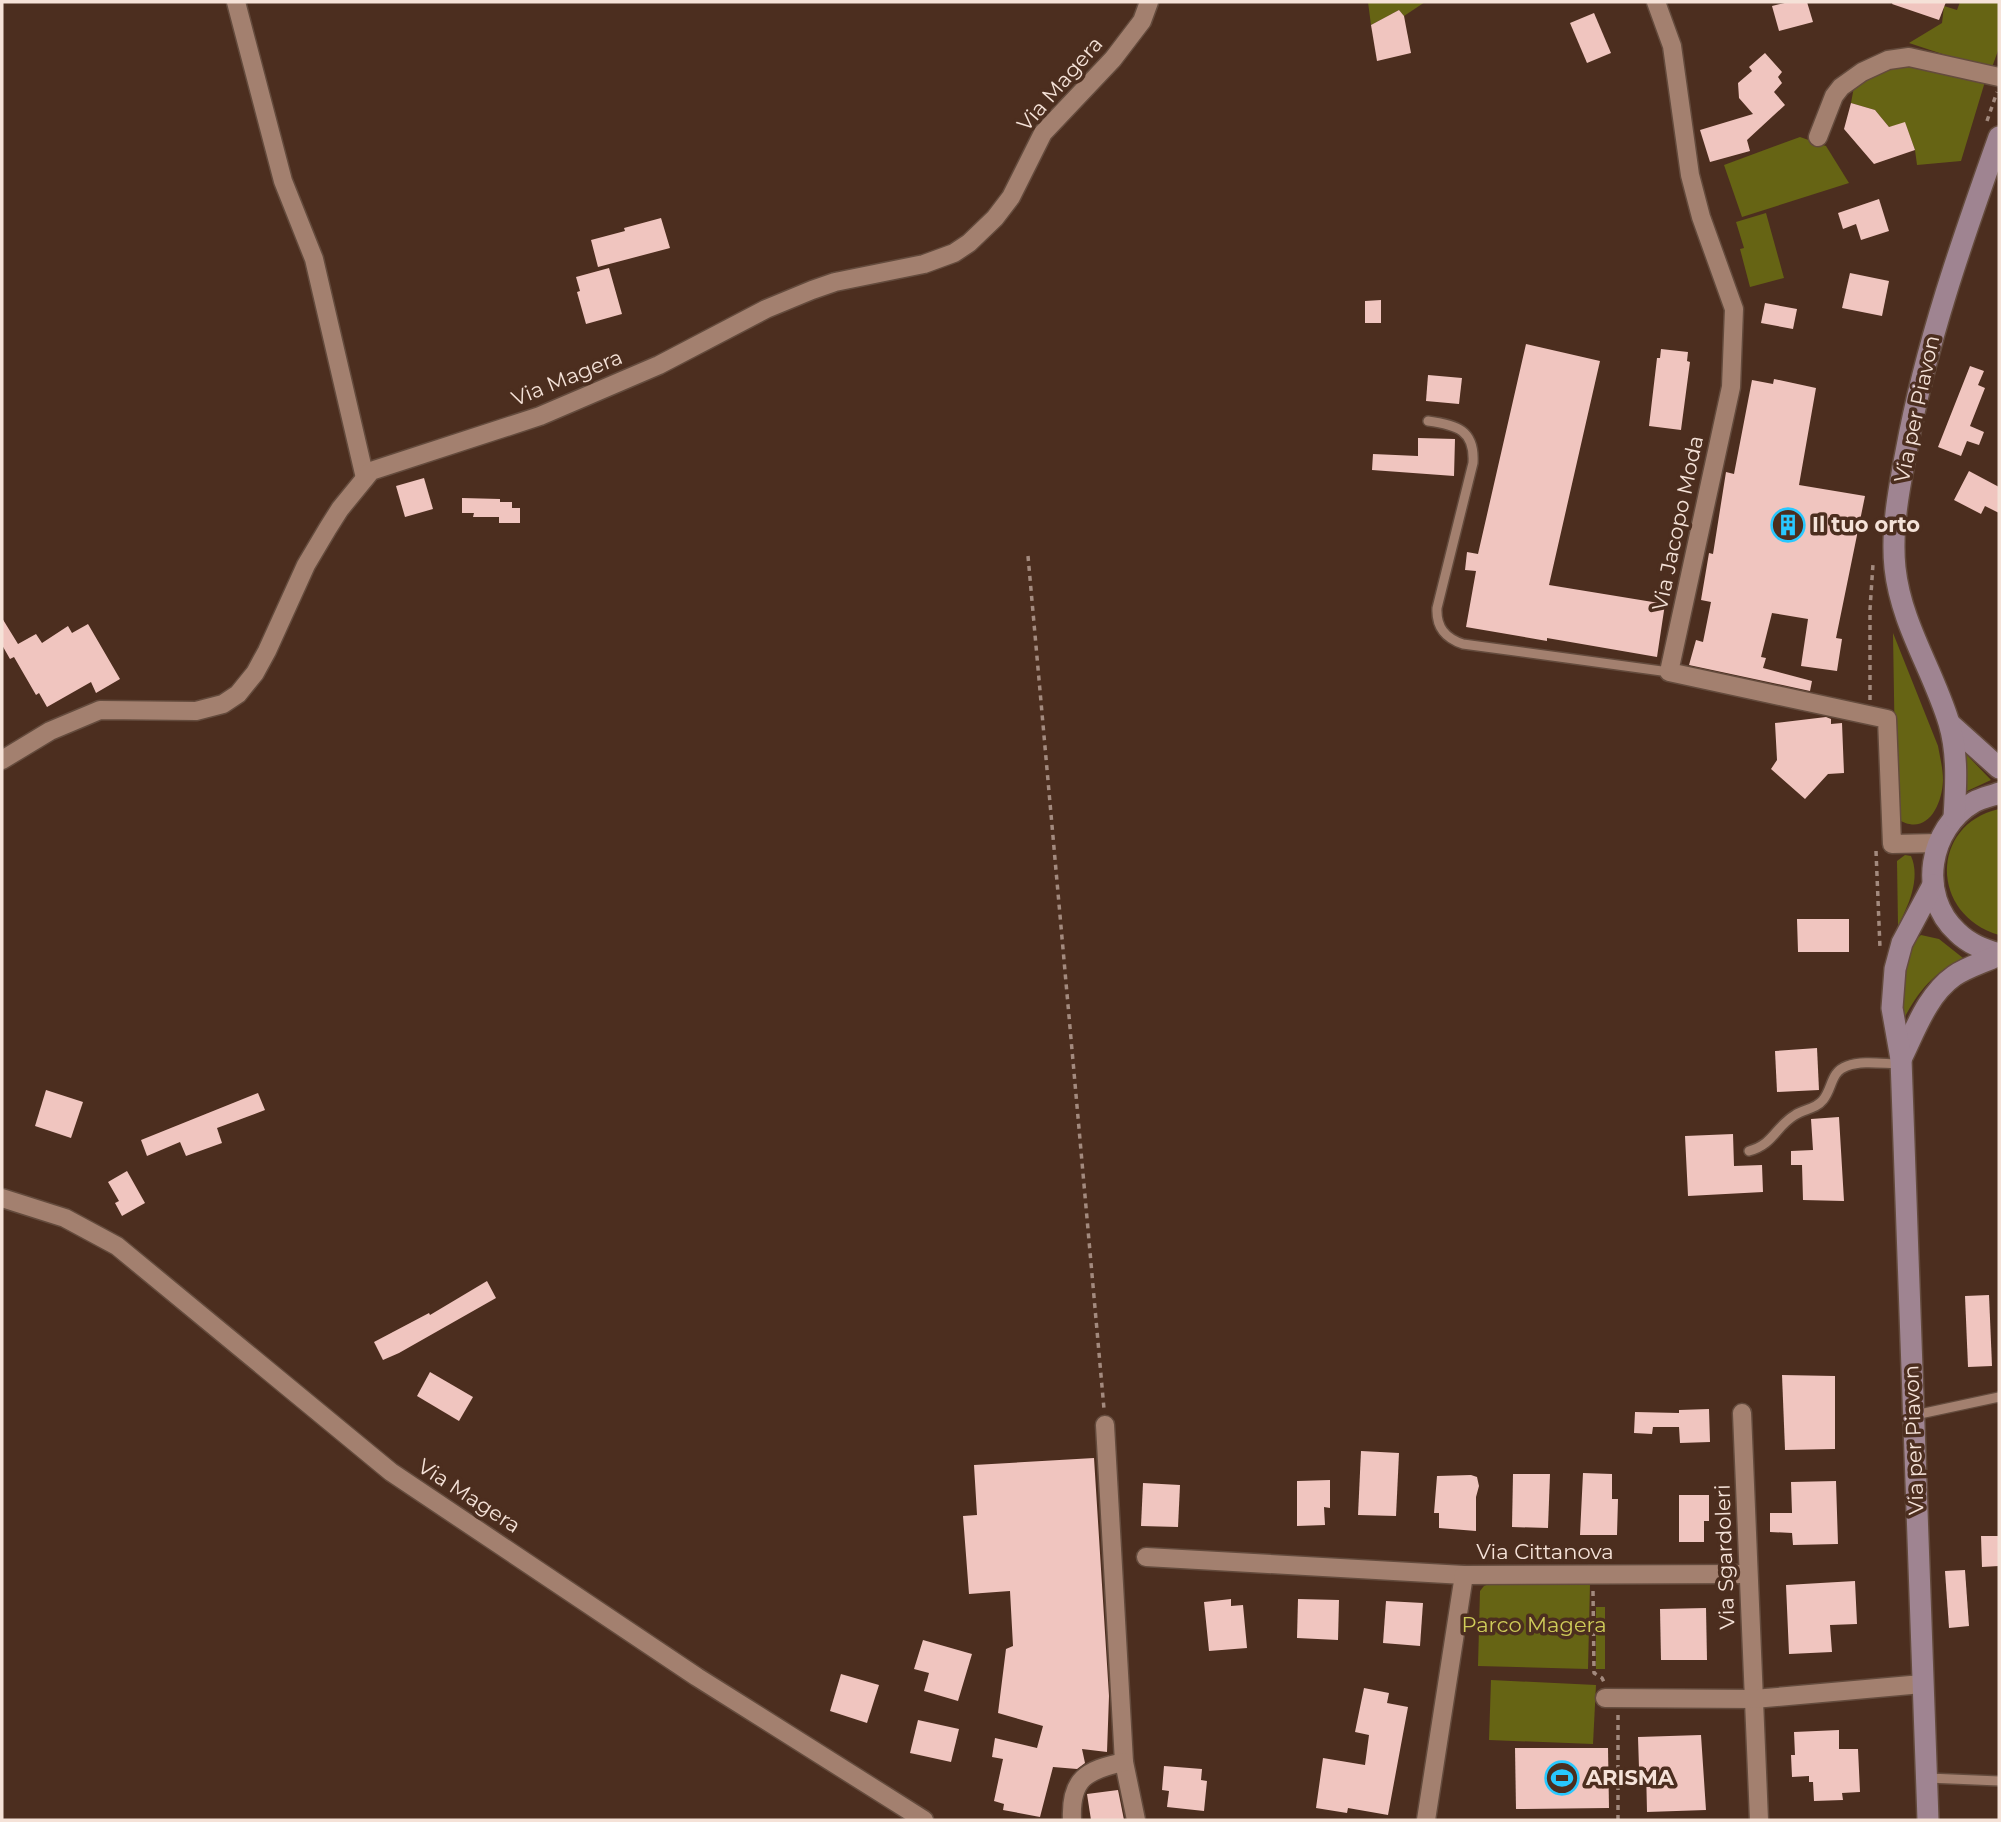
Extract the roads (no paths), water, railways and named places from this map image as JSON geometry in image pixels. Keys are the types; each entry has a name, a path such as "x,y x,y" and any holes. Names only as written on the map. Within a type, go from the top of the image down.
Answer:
{"street":[{"path":"236,2 283,181 314,259 365,478"},
{"name":"Via Magera","path":"2,760 50,730 100,710 196,710 223,704 238,694 255,673 267,651 317,547 340,509 371,471 540,416 659,365 794,297 835,282 924,264 954,253 970,243 1004,206 1043,133 1114,59 1142,20 1149,2"},
{"name":"Via Jacopo Moda","path":"1656,2 1672,46 1690,175 1701,217 1734,309 1731,387 1669,672"},
{"path":"1818,137 1834,96 1841,87 1862,72 1888,60 1909,57 1999,77"},
{"name":"Via per Piavon","path":"1954,818 1957,776 1950,724 1904,611 1895,566 1895,530 1903,468 1926,359 1955,258 1999,137"},
{"path":"1669,672 1887,719 1892,844 1938,843"},
{"name":"Via per Piavon","path":"1950,724 1999,768"},
{"path":"1999,793 1975,801 1954,818 1938,843 1932,864 1933,885 1940,910 1955,931 1976,947 1999,955"},
{"name":"Via per Piavon","path":"1928,1820 1901,1062 1892,1007 1895,970 1902,943 1933,885"},
{"name":"Via per Piavon","path":"1901,1062 1937,991 1955,975 1999,955"},
{"name":"Via Magera","path":"2,1198 65,1218 117,1246 391,1472 697,1677 924,1820"},
{"name":"Via Sgardoleri","path":"1742,1413 1759,1820"},
{"path":"1105,1425 1124,1762 1136,1820"},
{"path":"1146,1557 1464,1575"},
{"name":"Via Cittanova","path":"1426,1820 1464,1575 1748,1574"},
{"path":"1605,1698 1754,1699 1923,1684"},
{"path":"1072,1820 1071,1801 1080,1781 1098,1768 1124,1762"}],"lane":[{"path":"1428,421 1456,426 1465,432 1474,451 1437,608 1437,618 1444,634 1463,644 1669,672"},
{"path":"1749,1151 1760,1148 1771,1140 1794,1115 1820,1104 1840,1069 1861,1063 1901,1062"},
{"path":"1913,1415 1999,1397"},
{"path":"1926,1777 1999,1781"}],"place":[{"name":"Il tuo orto","path":"1788,525"},
{"name":"ARISMA","path":"1562,1778"}],"park label":[{"name":"Parco Magera","path":"1534,1625"}]}
